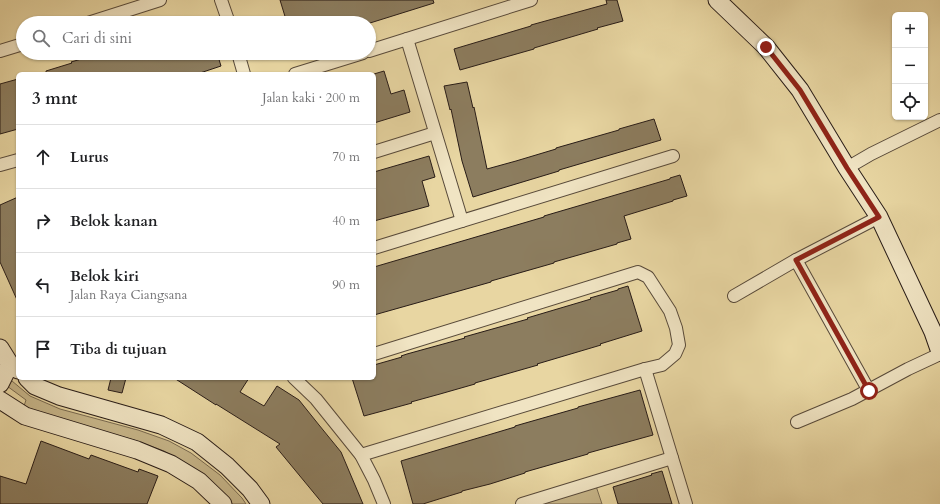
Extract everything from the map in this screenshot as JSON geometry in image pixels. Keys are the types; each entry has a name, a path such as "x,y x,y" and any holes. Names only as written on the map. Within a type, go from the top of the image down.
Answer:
{"street":[{"path":"110,16 160,0"},
{"path":"221,0 226,16"},
{"path":"376,49 531,0"},
{"path":"717,0 766,47 800,90 847,168 879,217 936,330 940,353 869,391 797,422"},
{"path":"407,39 462,221"},
{"path":"0,51 16,46"},
{"path":"240,60 243,72"},
{"path":"301,72 340,60"},
{"path":"847,168 940,120"},
{"path":"376,151 435,134"},
{"path":"376,247 673,156"},
{"path":"0,165 16,161"},
{"path":"734,296 796,260 879,217"},
{"path":"796,260 869,391"},
{"path":"361,455 662,365 675,354 679,345 676,328 670,311 648,277 638,272 376,353"},
{"path":"0,348 14,367 0,384"},
{"path":"645,369 686,504"},
{"path":"29,380 35,386 60,396 161,425 197,442 227,466 250,489 261,504"},
{"path":"297,380 316,399 361,455 384,504"},
{"path":"0,400 26,416 137,450 171,464 199,481 223,504"},
{"path":"522,504 672,458"}],"shaded area":[{"path":"6,380 12,381 30,396 60,409 138,430 169,441 191,453 220,475 246,504 232,504 212,483 185,463 164,451 134,440 57,419 24,406 26,400 7,386"},
{"path":"595,483 602,504 530,504"}],"building":[{"path":"280,0 433,0 434,3 376,21 376,16 285,16"},
{"path":"606,0 617,0 623,21 460,70 454,49 531,25 607,4"},
{"path":"78,60 219,60 221,66 203,72 46,72 72,63 71,62"},
{"path":"384,71 391,94 404,90 410,112 376,122 376,73"},
{"path":"16,80 16,130 0,134 0,84"},
{"path":"467,82 473,108 474,107 487,169 654,119 661,140 473,197 462,161 451,109 450,110 444,86"},
{"path":"429,156 435,177 422,181 429,206 376,220 376,171"},
{"path":"680,175 687,196 624,216 631,239 491,282 376,314 376,266"},
{"path":"16,198 16,298 0,262 0,205"},
{"path":"628,286 642,331 537,364 538,365 364,416 353,380 376,380 376,364 528,319 527,318 591,299 590,298"},
{"path":"110,380 125,380 122,393 108,390"},
{"path":"177,380 248,380 240,392 264,406 277,386 299,400 341,452 363,504 323,504 276,447 280,444"},
{"path":"640,390 653,435 588,453 423,504 413,504 401,461 578,407"},
{"path":"41,441 89,459 91,455 138,472 139,469 158,476 147,504 0,504 0,476 26,484"},
{"path":"662,471 672,504 618,504 613,487"}],"route":[{"path":"766,47 800,90 847,168 879,217 796,260 869,391"}]}
